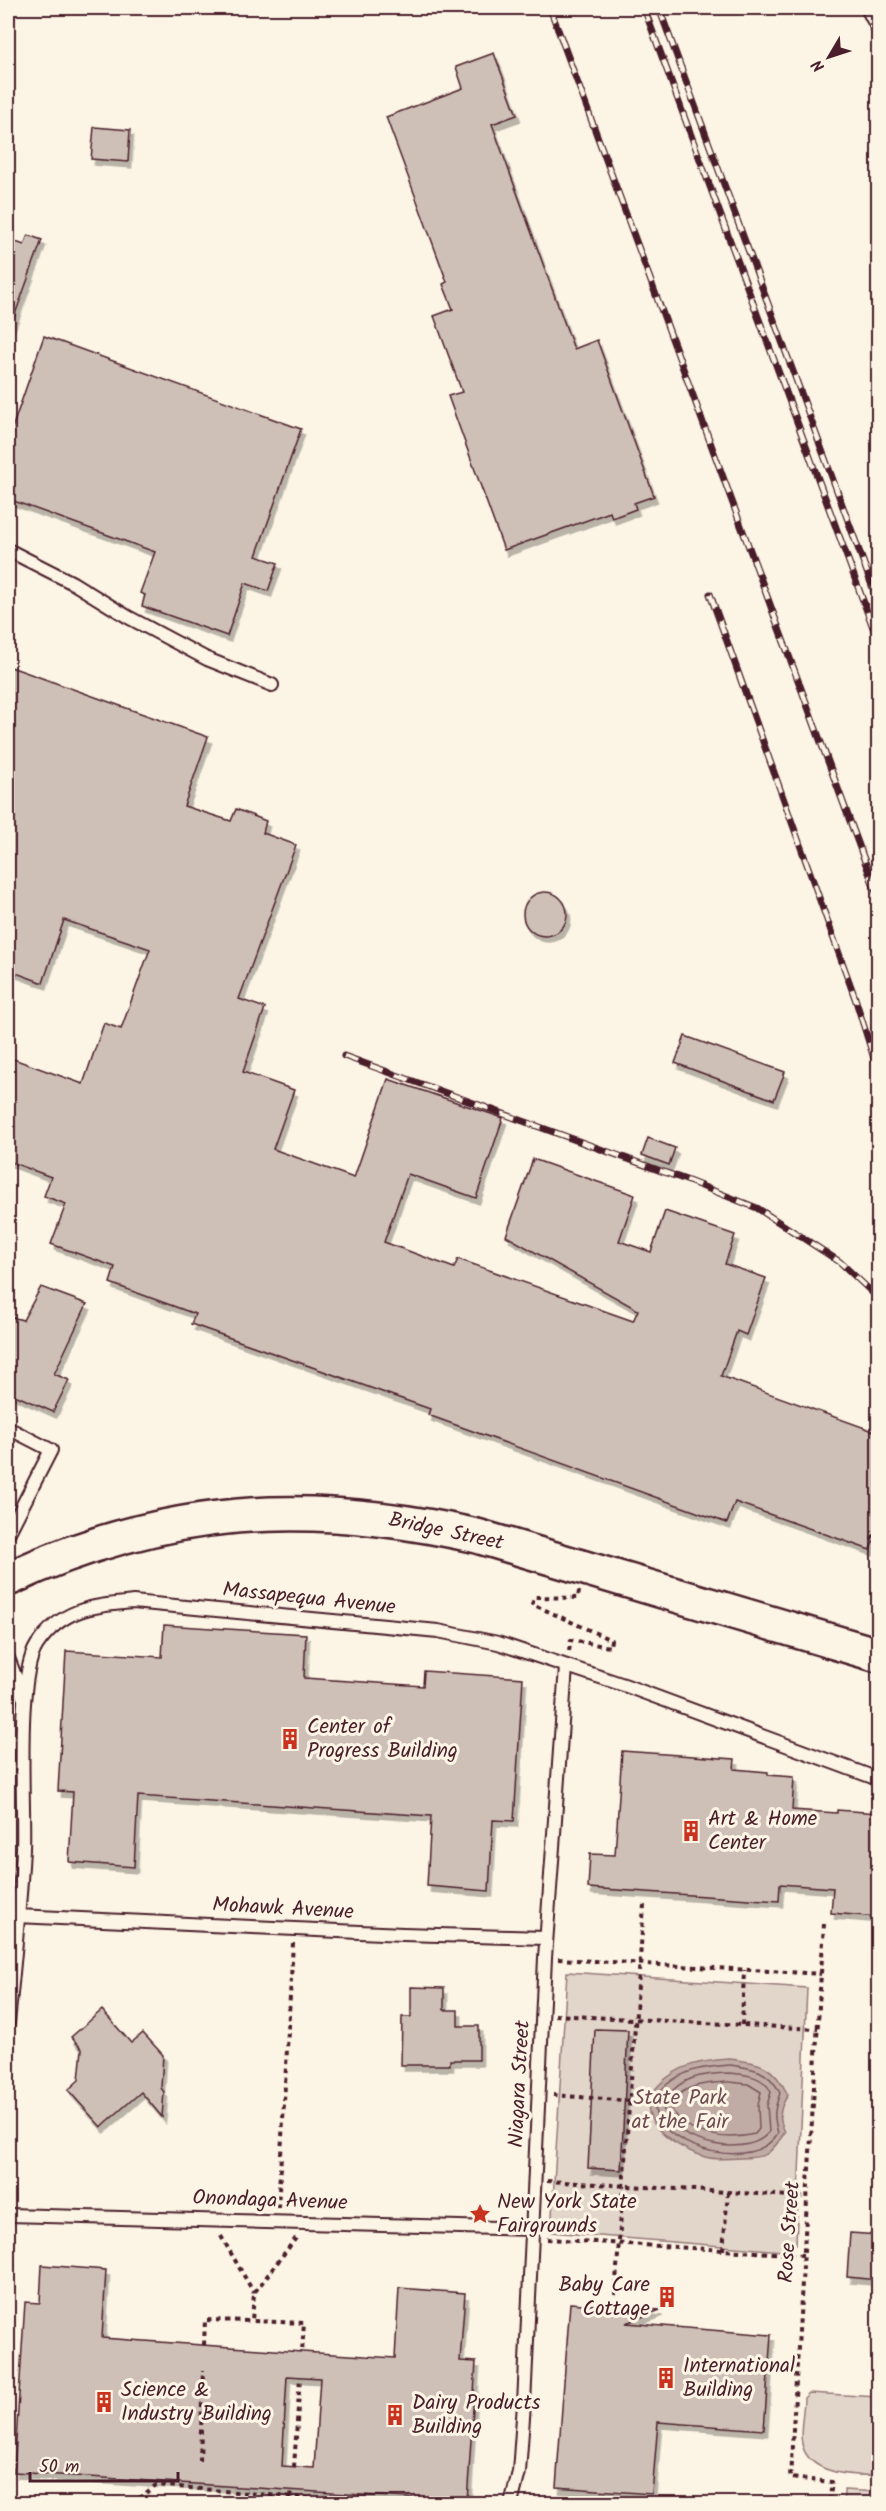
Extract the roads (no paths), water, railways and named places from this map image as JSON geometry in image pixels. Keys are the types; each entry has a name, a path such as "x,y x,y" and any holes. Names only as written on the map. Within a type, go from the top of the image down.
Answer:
{"main road":[{"name":"Bridge Street","path":"8,1579 39,1565 126,1534 212,1518 270,1513 322,1514 418,1523 477,1536 879,1655"}],"lane":[{"path":"867,8 879,29"},
{"path":"8,550 73,583 128,617 207,659 272,685"},
{"path":"8,1428 51,1450 8,1534"},
{"name":"Massapequa Avenue","path":"24,1700 30,1664 36,1646 50,1631 72,1614 87,1607 133,1602 438,1631 498,1643 624,1685 879,1779"},
{"path":"8,1658 11,1677 24,1700 22,1849 17,1916 11,1946 8,2023"},
{"name":"Niagara Street","path":"512,2504 519,2472 524,2404 546,1938 566,1667"},
{"name":"Mohawk Avenue","path":"17,1916 546,1938"},
{"name":"Onondaga Avenue","path":"8,2215 309,2222 532,2234"}],"water":[{"path":"729,2059 765,2067 777,2077 788,2095 780,2113 785,2132 773,2148 762,2156 714,2159 693,2153 669,2139 659,2130 648,2108 651,2097 659,2085 675,2072 691,2065"}],"railway":[{"path":"550,8 878,897"},
{"path":"644,8 878,641"},
{"path":"659,8 878,602"},
{"path":"710,594 855,998 878,1071"},
{"path":"344,1056 757,1208 840,1262 878,1298"},
{"path":"874,1538 878,1540"}],"place":[{"name":"Center of Progress Building","path":"290,1739"},
{"name":"Art & Home Center","path":"691,1831"},
{"name":"New York State Fairgrounds","path":"480,2214"},
{"name":"Baby Care Cottage","path":"667,2297"},
{"name":"International Building","path":"666,2378"},
{"name":"Science & Industry Building","path":"104,2402"},
{"name":"Dairy Products Building","path":"395,2415"}],"park label":[{"name":"State Park at the Fair","path":"680,2110"}]}
